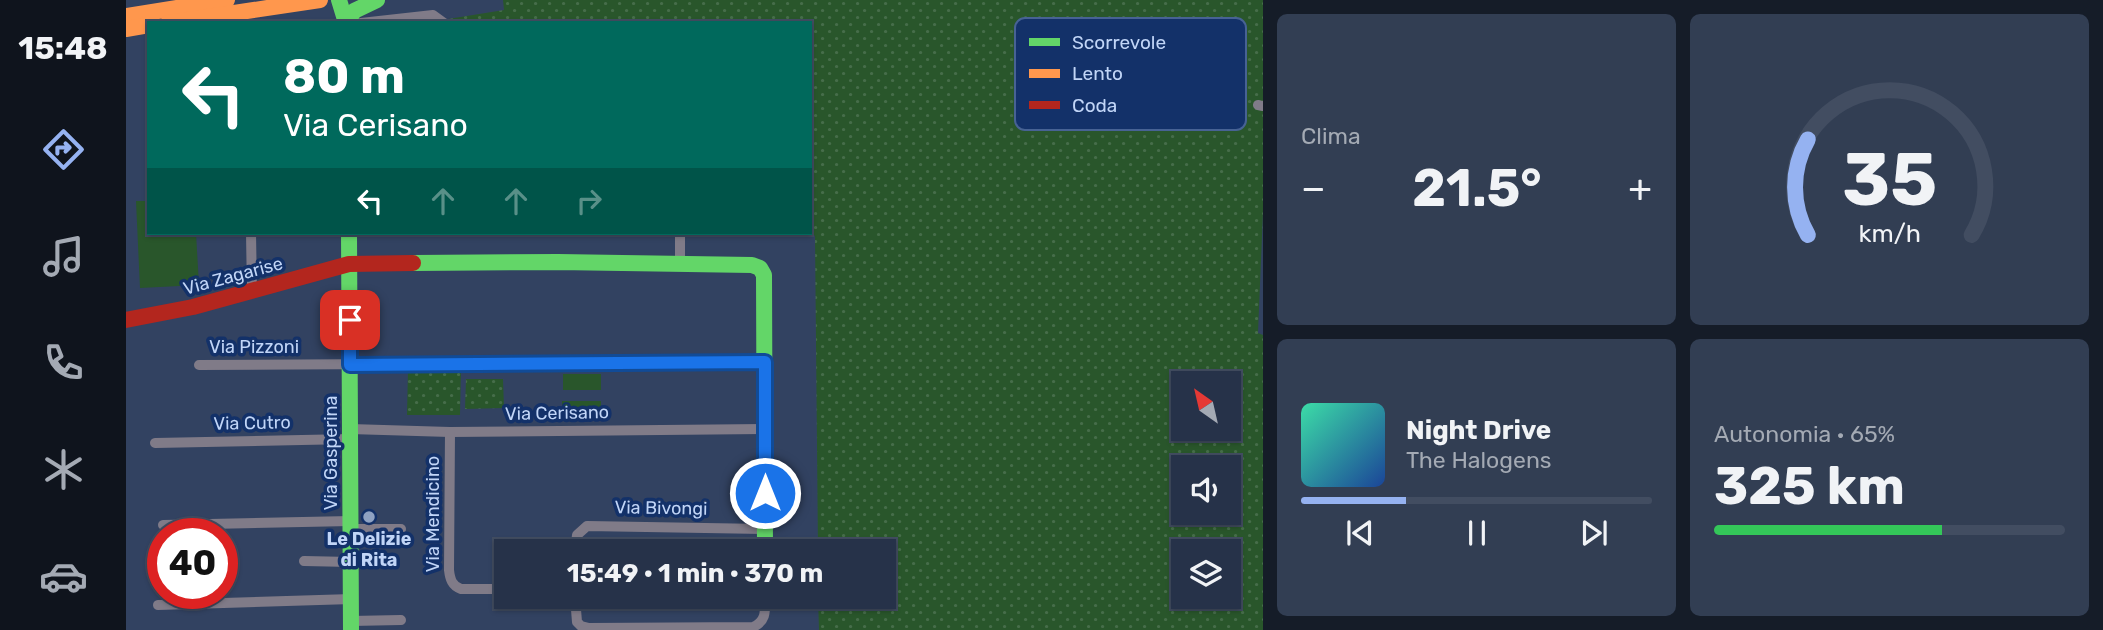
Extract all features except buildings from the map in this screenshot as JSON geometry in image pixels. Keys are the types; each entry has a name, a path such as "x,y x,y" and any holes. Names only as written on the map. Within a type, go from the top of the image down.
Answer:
{"street":[{"path":"126,16 227,0"},
{"path":"194,21 246,17 285,3 320,0"},
{"path":"339,0 345,21"},
{"path":"347,21 354,11 378,1"},
{"path":"379,21 433,15 441,21"},
{"path":"126,29 147,25"},
{"path":"251,235 252,292"},
{"name":"Via Gasperina","path":"349,235 351,626"},
{"path":"680,235 680,264"},
{"name":"Via Zagarise","path":"126,320 193,307 349,264 558,262 751,265 760,268 764,275 765,362"},
{"path":"350,365 765,362 765,539"},
{"name":"Via Pizzoni","path":"199,365 350,365"},
{"name":"Via Cerisano","path":"350,434 765,429"},
{"name":"Via Mendicino","path":"450,432 451,581 455,587 461,589 494,589"},
{"name":"Via Cutro","path":"155,443 350,434"},
{"path":"238,524 351,525 401,529"},
{"name":"Via Bivongi","path":"576,539 580,530 587,526 765,529"},
{"path":"304,561 351,562"},
{"path":"238,603 352,599"},
{"path":"576,609 578,622 589,628 750,628 760,624 764,609"},
{"path":"351,626 401,620"}],"green space":[{"path":"503,0 1263,0 1263,212 1258,333 1263,335 1263,630 819,630 818,609 896,609 896,539 818,539 815,236 812,234 812,21 448,19 504,10"},
{"path":"136,201 147,201 147,235 196,235 199,285 140,288"},
{"path":"408,369 461,369 460,415 407,415"},
{"path":"563,374 601,374 601,390 563,390"},
{"path":"466,379 503,379 504,408 465,409"},
{"path":"562,401 601,401 601,417 562,417"}],"traffic: fast":[{"path":"339,0 345,21"},
{"path":"348,21 354,11 377,0"},
{"path":"349,235 351,630"},
{"path":"413,263 558,262 752,265 760,268 764,275 765,539"}],"traffic: slow":[{"path":"126,16 227,0"},
{"path":"181,21 320,0"},
{"path":"126,29 147,25"}],"traffic: jam":[{"path":"126,320 193,307 349,264 413,263"}],"place":[{"name":"Le Delizie di Rita","path":"369,517"}],"route":[{"path":"350,320 350,365 765,362 765,493"}]}
